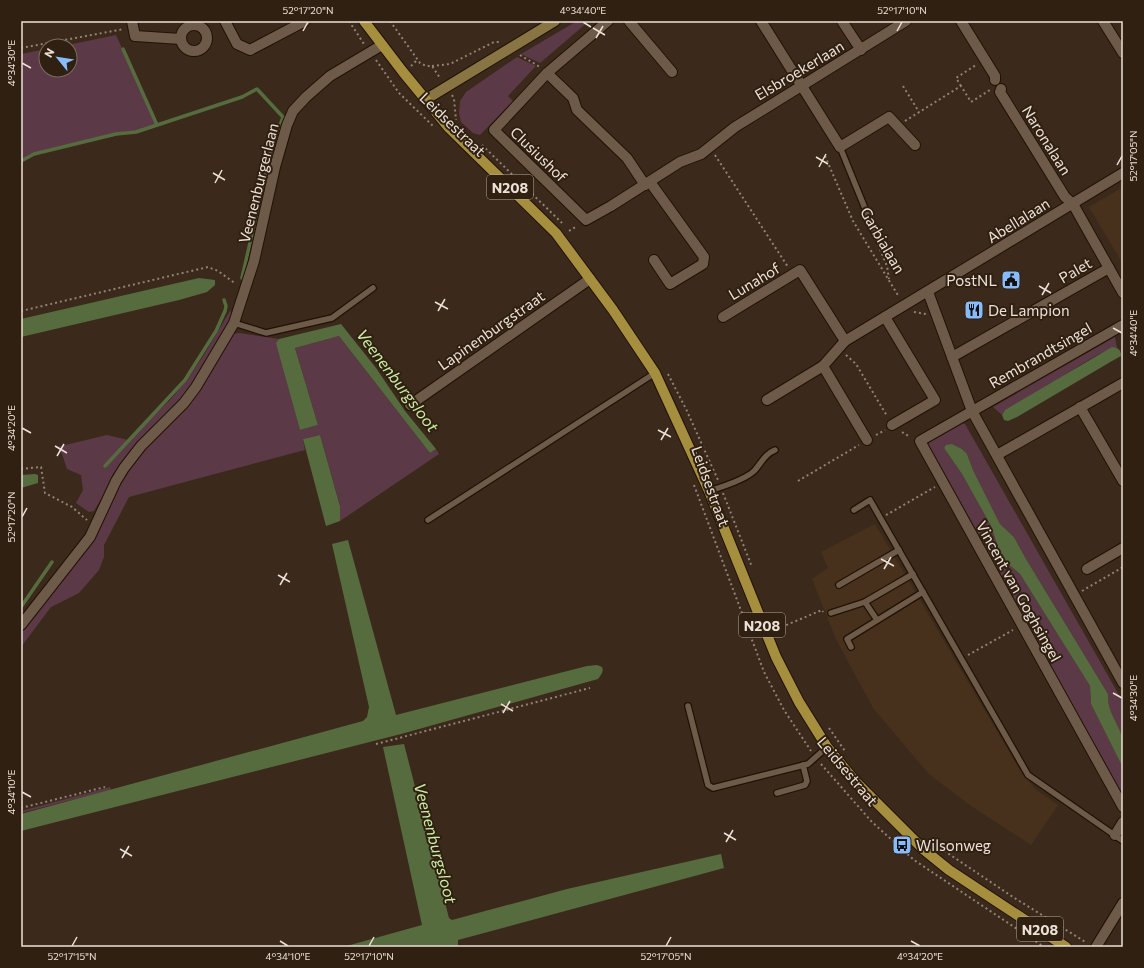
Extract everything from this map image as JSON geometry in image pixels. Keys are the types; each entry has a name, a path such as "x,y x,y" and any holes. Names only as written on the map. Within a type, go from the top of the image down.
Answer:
{"main road":[{"name":"Leidsestraat","path":"364,21 425,100 458,138 556,233 590,279 655,373 710,491 776,657 799,702 827,747 865,792 923,849 949,870 1066,947"},
{"path":"425,100 554,21"}],"street":[{"path":"225,21 237,44 250,50 305,21"},
{"name":"Clusiushof","path":"586,220 494,130 547,73 608,21"},
{"path":"629,21 672,72"},
{"name":"Garbialaan","path":"761,21 840,147"},
{"path":"842,21 861,50"},
{"name":"Elsbroekerlaan","path":"586,220 680,162 701,154 735,128 906,21"},
{"path":"961,21 996,76 996,86"},
{"path":"1103,21 1120,42 1123,53"},
{"path":"133,24 135,36 181,39"},
{"name":"Veenenburgerlaan","path":"21,625 85,544 96,526 116,481 124,468 141,446 184,403 196,387 234,323 254,261 275,167 287,124 293,111 306,97 330,76 382,45"},
{"path":"547,73 573,98 577,110 627,158 648,183 704,257 703,264 670,284 654,260"},
{"name":"Naronalaan","path":"996,86 1065,197 1073,204 1123,293"},
{"path":"840,147 889,118 915,146"},
{"name":"Abellalaan","path":"766,400 823,366 845,341 1123,173"},
{"name":"Palet","path":"952,357 1109,268"},
{"name":"Lunahof","path":"723,318 800,270 845,341"},
{"name":"Lapinenburgstraat","path":"410,405 590,279"},
{"path":"928,292 972,411 1123,683"},
{"path":"885,316 935,400 892,425"},
{"name":"Rembrandtsingel","path":"972,411 1123,325"},
{"path":"823,366 867,440"},
{"path":"997,455 1123,383"},
{"path":"1080,408 1123,481"},
{"name":"Vincent van Goghsingel","path":"972,411 920,442 1123,807"},
{"path":"1087,569 1123,548"},
{"path":"1119,838 1123,822"},
{"path":"1092,945 1123,903"}],"lane":[{"name":"Garbialaan","path":"840,147 875,233"},
{"path":"234,323 266,333 332,318 373,288"},
{"path":"428,520 655,373"},
{"name":"Leidsestraat","path":"710,491 734,482 755,470 763,458 775,450"},
{"path":"854,510 870,500 1028,775 1119,838"},
{"path":"839,585 899,550"},
{"path":"832,613 865,602 913,574"},
{"path":"851,647 847,639 923,592"},
{"path":"865,602 877,620"},
{"path":"688,706 708,785 713,788 803,765 816,758 827,747"},
{"path":"777,793 805,785 807,781 803,765"}],"path":[{"name":"Leidsestraat","path":"349,21 399,93 436,130"},
{"name":"Leidsestraat","path":"390,21 418,60 426,66 432,66 446,86"},
{"path":"21,48 133,24"},
{"path":"432,66 450,64 494,42 501,42 507,49 537,64 547,73"},
{"path":"985,60 956,78 971,102 996,86"},
{"path":"903,86 919,112"},
{"path":"897,126 961,86"},
{"path":"710,147 743,196"},
{"name":"Garbialaan","path":"824,156 853,221 904,305"},
{"path":"875,233 875,237 887,266 890,282"},
{"path":"21,310 208,268 218,271 232,282 246,287"},
{"path":"904,305 908,310 924,314 937,315"},
{"path":"798,481 892,425"},
{"path":"21,468 41,467 45,493 72,507 96,526"},
{"name":"Leidsestraat","path":"693,479 695,489 764,672 784,710 816,758 847,796 872,822 914,860 1044,947"},
{"path":"880,518 943,483"},
{"path":"747,554 753,568"},
{"path":"1074,595 1123,567"},
{"path":"777,629 822,610 824,616 832,613"},
{"path":"774,623 779,636"},
{"path":"962,659 1021,626"},
{"path":"376,744 590,688"},
{"name":"Leidsestraat","path":"827,725 848,755"},
{"path":"21,808 105,787"},
{"path":"939,847 1006,893 1092,945"}],"shaded area":[{"path":"577,21 589,21 540,63 521,54"},
{"path":"116,35 157,125 136,132 116,134 35,154 23,160 21,159 21,54 38,51 38,78 78,78 78,43"},
{"path":"517,57 536,66 508,96 513,101 480,135 473,133 461,122 459,113 460,101 466,92"},
{"path":"1123,187 1123,264 1089,207"},
{"path":"199,278 215,280 215,285 207,292 179,300 21,337 21,319"},
{"path":"230,311 234,313 202,370 179,402 115,475 94,511 89,512 76,503 83,490 81,475 67,469 62,454 57,447 107,435 128,440 170,400 187,380 204,355"},
{"path":"341,324 376,368 405,411 436,449 430,453 339,336 295,348 318,425 300,430 276,343 279,339"},
{"path":"239,333 279,339 277,343 300,430 318,425 295,348 339,336 430,453 436,449 439,454 340,521 340,505 320,435 303,439 305,450 129,497 104,545 104,557 99,570 79,593 51,607 21,647 21,631 62,579 124,475 232,334"},
{"path":"1115,337 1117,348 1096,356 1031,397 1005,410 1002,415 993,407"},
{"path":"1112,347 1121,352 1121,356 1017,417 1008,421 1004,420 1002,415 1005,410"},
{"path":"962,423 965,424 1123,702 1123,737 1114,722 1110,711 1108,694 1014,537 1000,524 973,470 967,454 962,449 952,444 944,448 962,474 991,526 1000,553 1006,562 1020,574 1090,686 1091,704 1123,768 1123,799 929,450 928,444 932,440"},
{"path":"320,435 340,506 340,521 326,526 303,439"},
{"path":"952,444 962,449 967,454 973,470 1000,524 1014,537 1108,694 1110,711 1123,739 1123,768 1091,704 1090,686 1020,574 1006,562 1000,553 991,526 962,474 944,448 946,445"},
{"path":"21,475 38,475 38,483 21,488"},
{"path":"875,524 1021,772 1035,789 1058,805 1031,845 971,806 929,774 873,708 836,639 812,579 828,568 821,552"},
{"path":"348,540 396,715 587,666 597,665 602,667 602,673 598,679 401,734 21,831 21,814 363,721 367,717 369,707 332,544"},
{"path":"404,744 449,918 452,920 567,889 721,854 724,868 458,940 458,947 343,947 422,925 383,747"},
{"path":"110,787 111,790 21,813 21,811"}],"waterway":[{"path":"123,49 157,125"},
{"path":"21,159 23,160 34,154 116,134 136,132 242,97 257,89 283,117 271,151 242,278"},
{"path":"105,466 185,380 216,331 225,311 226,306 224,300"},
{"path":"21,607 52,562"}],"place":[{"name":"PostNL","path":"1011,280"},
{"name":"De Lampion","path":"974,310"},
{"name":"Wilsonweg","path":"902,845"}],"water label":[{"name":"Veenenburgsloot","path":"398,380"},
{"name":"Veenenburgsloot","path":"436,843"}]}
